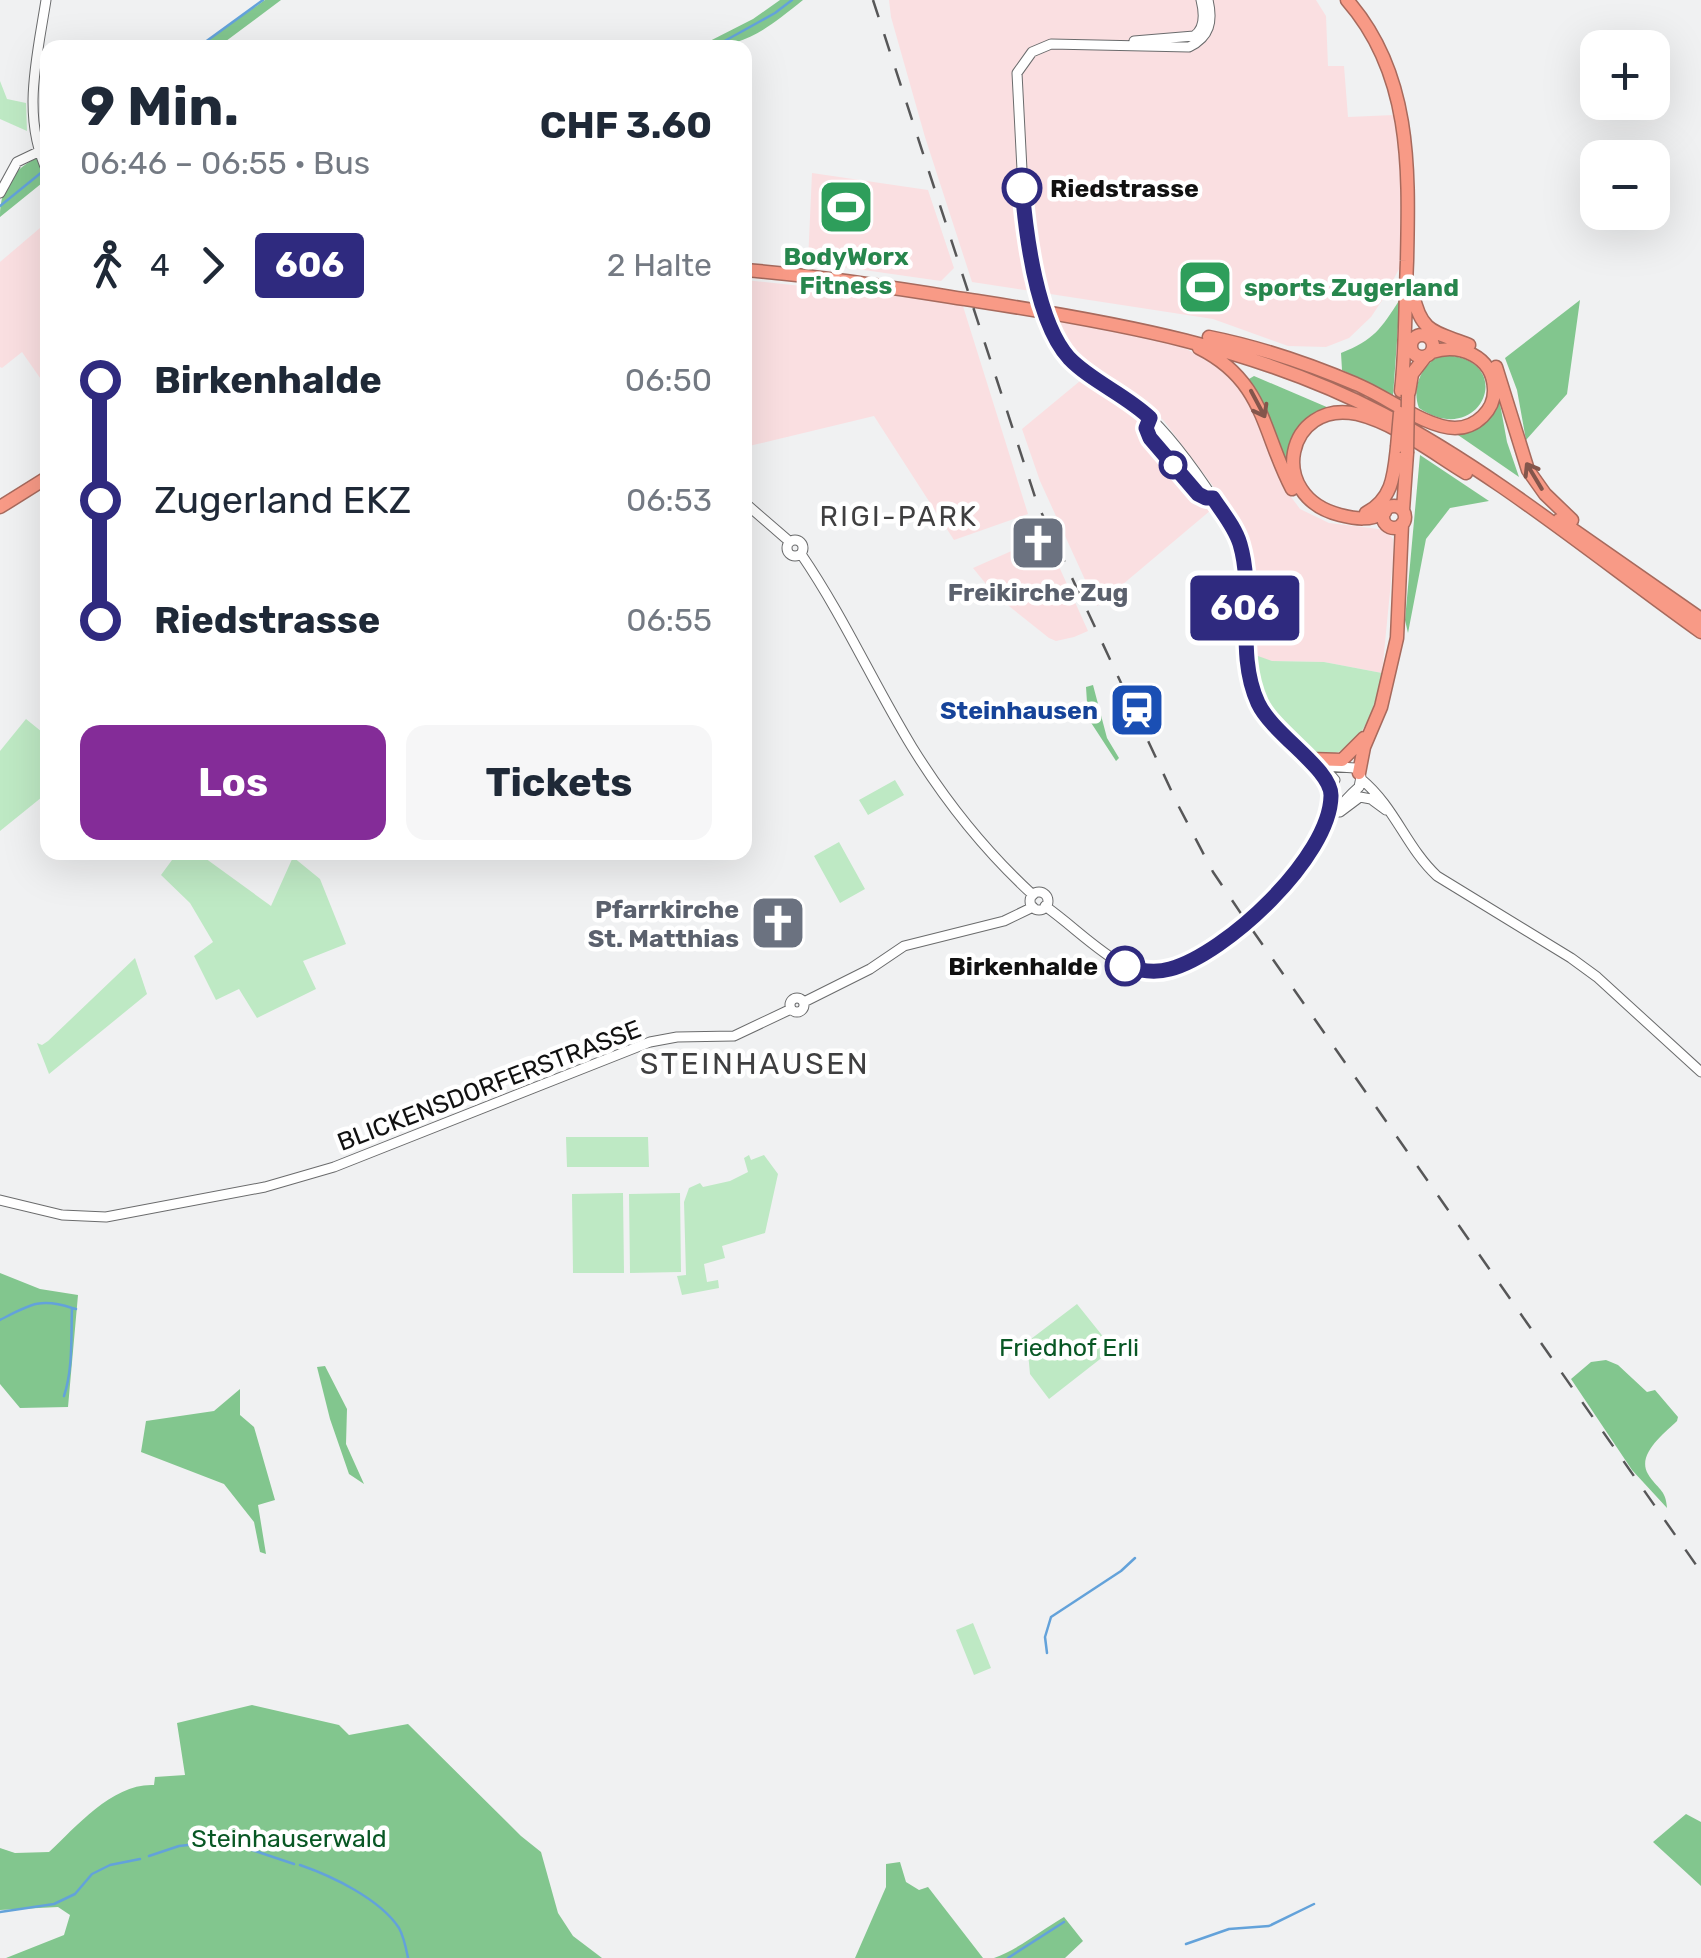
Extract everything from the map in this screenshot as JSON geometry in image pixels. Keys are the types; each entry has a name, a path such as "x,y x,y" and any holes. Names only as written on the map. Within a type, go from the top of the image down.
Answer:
{"highway":[{"path":"1347,0 1386,60 1404,120 1409,175 1410,298 1423,346 1404,392"},
{"path":"1353,778 1381,707 1399,620 1392,517 1402,450 1415,169 1410,116 1386,45 1355,0"},
{"path":"752,263 1086,311 1209,336 1276,354 1342,378 1439,425 1472,425 1493,400 1494,385 1488,367 1466,351 1423,346"},
{"path":"752,271 890,288 1160,332 1269,364 1369,407 1448,452 1701,632"},
{"path":"1410,298 1429,330 1472,346 1486,355 1500,374 1518,445 1540,488 1565,515 1656,586"},
{"path":"1160,332 1208,352 1238,375 1263,413 1292,491 1310,510 1350,524 1392,517"},
{"path":"1209,336 1322,378 1396,413 1472,459 1701,618"},
{"path":"1423,346 1472,346"},
{"path":"1392,517 1340,515 1322,510 1306,498 1295,480 1292,459 1296,443 1308,426 1343,412 1367,417 1405,436 1578,544"},
{"path":"1340,515 1363,514 1382,502 1402,450"},
{"path":"0,497 40,472"},
{"path":"0,507 40,482"},
{"path":"1315,762 1348,757 1373,724"}],"street":[{"path":"0,193 18,162 40,155 32,121 32,88 46,0"},
{"path":"1204,0 1211,19 1204,37 1197,43 1181,48 1051,44 1032,52 1017,73 1028,252 1055,337 1069,358 1150,418 1230,524 1242,551 1248,665 1254,694 1277,731 1315,762 1341,791 1353,778"},
{"path":"1122,44 1194,36 1204,18 1204,0"},
{"path":"752,509 790,542 800,542 804,549 801,554 839,611 930,775 988,851 1032,895 1033,907 1045,906 1044,894 1032,895"},
{"path":"1315,762 1353,778 1373,794 1399,821 1420,858 1438,876 1571,958 1701,1072"},
{"path":"1315,762 1330,786 1331,801 1323,828"},
{"path":"1336,782 1353,778"},
{"path":"1045,906 1126,966 1160,971 1199,958 1251,920 1281,888 1353,778"},
{"path":"1323,828 1336,801 1336,782"},
{"path":"1323,828 1360,797 1380,804 1399,821"},
{"name":"BLICKENSDORFERSTRASSE","path":"0,1200 62,1215 106,1218 317,1173 650,1042 677,1037 734,1036 791,1009 794,998 804,1002 870,969 904,946 1004,921 1033,907"}],"shaded area":[{"path":"889,0 1316,0 1326,16 1328,66 1344,66 1348,117 1394,115 1401,162 1400,267 1383,299 1349,338 1326,347 1288,346 1213,319 972,282 925,137"},
{"path":"812,173 928,190 954,268 941,281 808,262"},
{"path":"40,228 40,378 22,352 0,367 0,262"},
{"path":"752,281 962,303 1028,514 954,540 874,416 752,445"},
{"path":"1055,317 1181,346 1226,371 1258,413 1286,490 1300,509 1329,523 1387,530 1393,539 1393,561 1382,673 1324,662 1272,661 1253,656 1245,605 1243,534 1225,502 1164,421 1070,350"},
{"path":"1086,376 1142,420 1168,447 1211,510 1097,606 1040,481 1022,429"},
{"path":"1043,531 1088,631 1056,641 995,595 973,568 1016,549"}],"green space":[{"path":"265,0 281,0 227,40 208,40"},
{"path":"780,0 803,0 754,35 742,40 712,40"},
{"path":"0,81 7,99 26,103 27,131 0,119"},
{"path":"40,157 40,185 0,217 7,185 27,163"},
{"path":"1400,299 1393,396 1342,370 1341,353 1376,332"},
{"path":"1580,300 1567,394 1526,440 1517,390 1505,358"},
{"path":"1441,355 1465,359 1480,370 1485,384 1483,398 1474,410 1460,418 1441,418 1419,408 1416,393 1420,377 1428,364"},
{"path":"1254,376 1329,408 1299,427 1286,461 1271,420 1249,379"},
{"path":"1498,393 1507,442 1519,477 1458,435 1478,427"},
{"path":"1420,455 1489,501 1450,508 1426,539 1408,633 1405,620"},
{"path":"1253,657 1272,661 1324,662 1382,673 1370,714 1355,741 1336,753 1316,753 1296,742 1278,721 1263,692"},
{"path":"1093,685 1107,738 1119,758 1116,761 1088,718 1086,687"},
{"path":"26,719 40,730 40,799 0,831 0,751"},
{"path":"895,780 904,795 868,815 859,800"},
{"path":"839,842 865,889 840,903 814,856"},
{"path":"172,860 208,860 271,906 292,860 297,860 320,879 346,944 303,961 316,989 257,1018 239,989 216,1000 194,956 213,942 190,903 161,875"},
{"path":"135,958 147,994 49,1074 37,1043 48,1041"},
{"path":"566,1137 648,1137 649,1167 567,1167"},
{"path":"749,1155 751,1160 764,1155 778,1174 765,1233 722,1246 725,1258 704,1264 707,1282 718,1280 719,1288 682,1295 677,1276 686,1275 684,1202 689,1188 700,1183 703,1187 730,1181 748,1172 744,1158"},
{"path":"623,1193 624,1273 573,1273 572,1194"},
{"path":"680,1193 681,1272 630,1273 629,1194"},
{"path":"0,1273 40,1289 78,1295 68,1407 20,1408 0,1384"},
{"name":"Friedhof Erli","path":"1077,1304 1113,1349 1049,1399 1030,1374 1027,1342"},
{"path":"1606,1360 1618,1365 1647,1392 1655,1390 1678,1417 1649,1452 1645,1466 1663,1493 1667,1508 1632,1470 1571,1379 1591,1362"},
{"path":"325,1366 347,1409 346,1444 364,1484 349,1474 330,1419 317,1367"},
{"path":"240,1389 240,1415 254,1427 275,1500 258,1505 266,1554 260,1552 254,1522 224,1484 141,1452 146,1421 214,1411"},
{"path":"973,1623 991,1668 974,1675 956,1630"},
{"name":"Steinhauserwald","path":"252,1705 339,1725 349,1735 408,1724 541,1852 558,1913 573,1936 602,1958 6,1958 64,1935 70,1915 58,1907 0,1910 0,1848 15,1853 49,1852 110,1798 139,1786 154,1785 155,1777 185,1775 177,1723"},
{"path":"1686,1814 1701,1822 1701,1886 1653,1842"},
{"path":"900,1862 906,1882 919,1890 928,1887 983,1958 855,1958 886,1887 886,1864"},
{"path":"1064,1917 1083,1941 1065,1958 994,1958 1020,1945"}],"waterway":[{"path":"208,40 263,0"},
{"path":"726,40 792,0"},
{"path":"0,206 40,174"},
{"path":"0,1320 35,1304 72,1308"},
{"path":"64,1396 70,1364 72,1308 76,1309"},
{"path":"1047,1653 1045,1637 1051,1617 1135,1558"},
{"path":"204,1844 228,1842 294,1864"},
{"path":"149,1856 197,1844"},
{"path":"0,1912 54,1904 75,1894 92,1874 110,1865 140,1859"},
{"path":"300,1865 340,1882 380,1907 399,1928 408,1958"},
{"path":"1186,1944 1229,1929 1269,1926 1314,1904"},
{"path":"1008,1958 1064,1922"}],"railway":[{"path":"873,0 1037,503 1213,872 1701,1572"}],"bus line":[{"name":"606","path":"1022,188 1028,252 1055,337 1074,362 1150,418 1146,428 1150,438 1198,494 1213,498 1230,524 1242,551 1248,665 1254,694 1264,714 1284,738 1323,774 1331,793 1314,843 1251,920 1213,950 1188,963 1160,971 1125,966"}],"place":[{"name":"Riedstrasse","path":"1022,188"},
{"name":"BodyWorx Fitness","path":"846,207"},
{"name":"sports Zugerland","path":"1205,287"},
{"name":"Freikirche Zug","path":"1038,543"},
{"name":"Steinhausen","path":"1137,710"},
{"name":"Pfarrkirche St. Matthias","path":"778,923"},
{"name":"Birkenhalde","path":"1125,966"}],"district":[{"name":"RIGI-PARK","path":"899,516"},
{"name":"STEINHAUSEN","path":"755,1064"}]}
